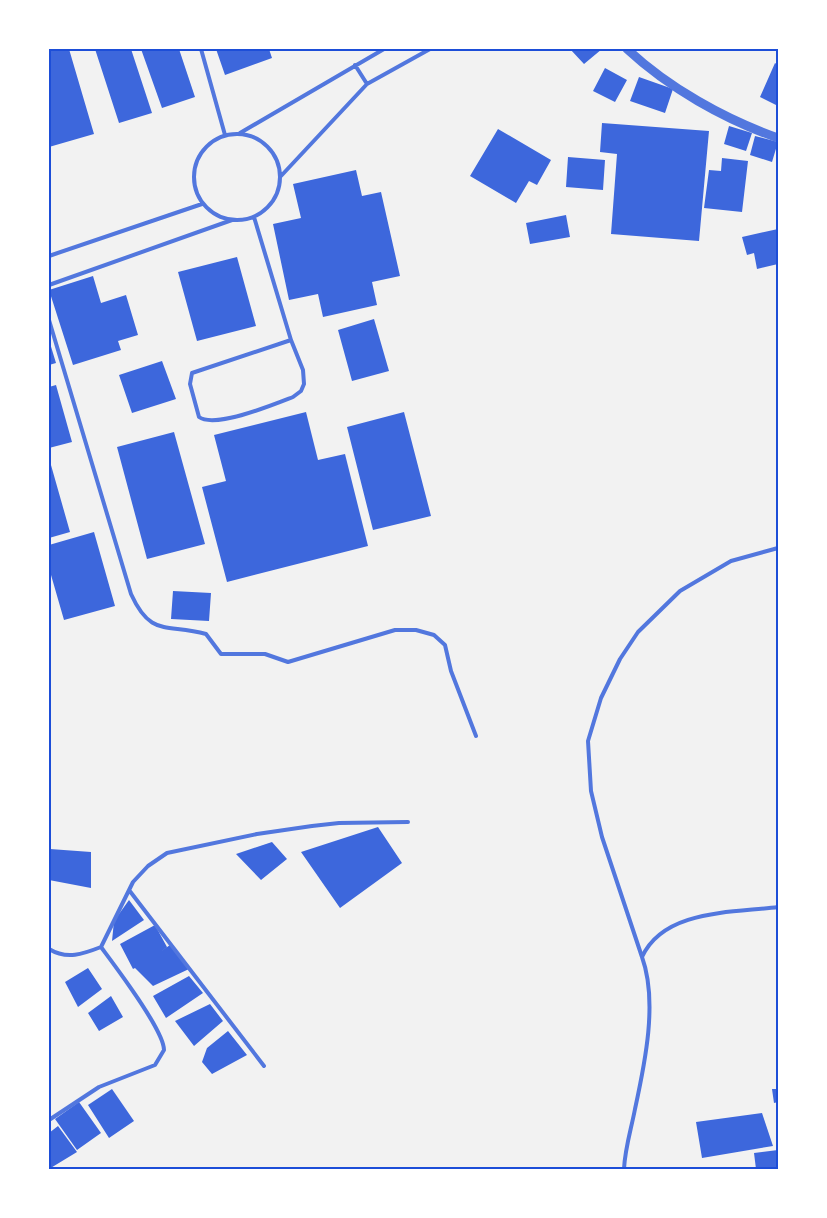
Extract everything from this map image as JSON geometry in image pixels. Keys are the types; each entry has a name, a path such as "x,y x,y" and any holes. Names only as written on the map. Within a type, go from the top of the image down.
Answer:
{"street":[{"path":"627,49 686,94 747,127 778,138"}],"lane":[{"path":"201,49 225,135"},
{"path":"240,133 384,49"},
{"path":"281,176 367,84 430,49"},
{"path":"355,65 367,84"},
{"path":"49,285 232,220 254,217 268,208 278,194 281,176 278,160 269,147 256,137 240,133 225,135 209,142 198,156 193,172 194,189 202,204 216,215 232,220"},
{"path":"49,256 202,204"},
{"path":"254,217 304,379 297,395 221,420 208,421 200,418 190,384 192,373 291,340"},
{"path":"49,320 131,594 140,614 159,626 206,634 221,654 264,654 288,662 395,630 416,630 434,635 445,644 451,671 476,736"},
{"path":"624,1169 625,1149 642,1075 650,1002 647,971 602,837 591,790 588,741 602,698 620,659 638,632 680,591 731,562 778,548"},
{"path":"49,949 60,954 75,955 101,947 129,890 139,875 154,862 168,854 187,848 257,834 339,823 408,822"},
{"path":"129,890 264,1066"},
{"path":"642,957 648,944 660,933 691,918 778,907"},
{"path":"49,1120 98,1087 154,1066 164,1050 162,1036 101,947"}],"building":[{"path":"49,49 69,49 94,134 49,147"},
{"path":"95,49 131,49 152,113 119,123"},
{"path":"141,49 179,49 195,97 162,108"},
{"path":"216,49 269,49 272,58 225,75"},
{"path":"570,49 602,49 584,64"},
{"path":"775,63 778,65 778,106 760,97"},
{"path":"605,68 627,80 615,102 593,91"},
{"path":"639,77 673,89 665,113 630,101"},
{"path":"602,123 709,131 699,241 611,234 617,154 600,152"},
{"path":"729,126 752,133 746,151 724,144"},
{"path":"498,129 551,160 537,185 529,181 516,203 470,176"},
{"path":"755,136 778,142 772,162 750,155"},
{"path":"568,157 605,160 603,190 566,187"},
{"path":"722,158 748,161 742,212 704,208 709,170 721,171"},
{"path":"356,170 362,196 381,192 400,276 372,282 377,305 323,317 318,294 289,300 273,224 301,218 293,184"},
{"path":"566,215 570,237 530,244 526,223"},
{"path":"778,229 778,264 757,269 754,253 747,255 742,237"},
{"path":"237,257 256,326 197,341 178,272"},
{"path":"93,276 101,303 126,295 138,335 118,341 121,350 73,365 49,290"},
{"path":"374,319 389,371 352,381 338,330"},
{"path":"49,340 56,363 49,365"},
{"path":"162,361 176,399 132,413 119,375"},
{"path":"56,385 72,442 49,448 49,387"},
{"path":"306,412 318,460 345,454 368,546 227,582 202,487 226,481 214,435"},
{"path":"404,412 431,516 373,530 347,427"},
{"path":"174,432 205,544 147,559 117,447"},
{"path":"49,458 70,532 49,538"},
{"path":"94,532 115,606 64,620 49,568 49,545"},
{"path":"173,591 211,593 209,621 171,619"},
{"path":"378,827 402,863 340,908 301,852"},
{"path":"272,842 287,859 261,880 236,854"},
{"path":"50,849 91,852 91,888 49,880"},
{"path":"129,900 144,920 112,941 114,921"},
{"path":"155,925 167,947 160,952 170,945 189,969 153,986 135,968 133,969 120,944"},
{"path":"88,968 102,989 78,1007 65,982"},
{"path":"189,976 203,993 166,1018 153,996"},
{"path":"111,996 123,1017 99,1031 88,1013"},
{"path":"210,1004 223,1021 194,1046 175,1021"},
{"path":"228,1031 247,1055 212,1074 202,1062 207,1048"},
{"path":"112,1089 134,1121 109,1138 88,1105"},
{"path":"772,1089 778,1089 778,1102 774,1103"},
{"path":"79,1102 101,1133 77,1150 55,1119"},
{"path":"762,1113 773,1146 702,1158 696,1122"},
{"path":"58,1126 77,1152 49,1169 49,1133"},
{"path":"778,1150 778,1169 756,1169 754,1153"}]}
